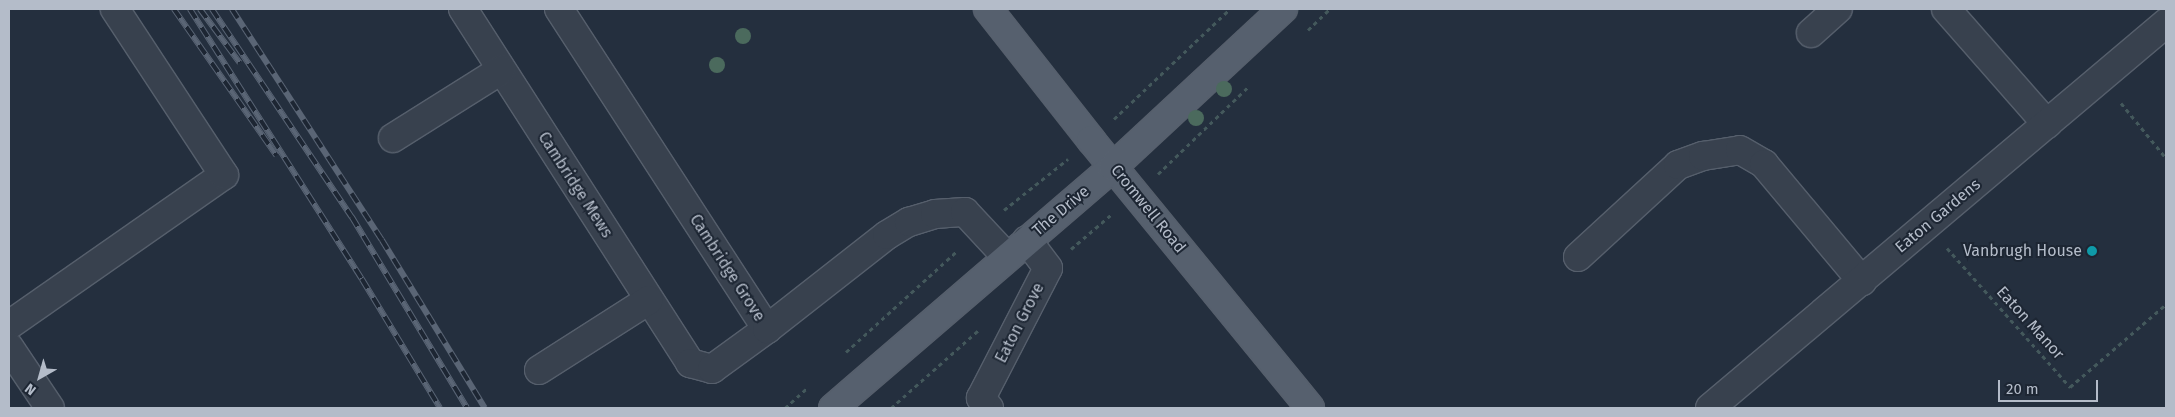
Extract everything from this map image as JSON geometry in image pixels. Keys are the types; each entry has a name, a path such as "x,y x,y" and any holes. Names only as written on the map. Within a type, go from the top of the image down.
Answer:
{"main road":[{"name":"Cromwell Road","path":"988,9 1113,167 1310,408"},
{"name":"The Drive","path":"833,408 1016,248 1113,167 1284,9"}],"street":[{"path":"9,325 224,175 115,9"},
{"name":"Cambridge Mews","path":"463,9 690,363 712,369 767,329"},
{"name":"Cambridge Grove","path":"559,9 767,329 887,235 909,222 935,214 966,212 1016,248"},
{"path":"1811,33 1838,9"},
{"path":"1946,9 2047,124"},
{"name":"Eaton Gardens","path":"1710,408 2166,23"},
{"path":"393,138 501,70"},
{"path":"1578,258 1678,165 1702,156 1740,150 1764,164 1862,281"},
{"name":"Eaton Grove","path":"989,408 981,398 1048,268 1016,248"},
{"path":"539,370 649,300"},
{"path":"9,348 50,408"}],"path":[{"path":"1302,36 1330,9"},
{"path":"2101,78 2166,158"},
{"path":"1136,194 1251,84"},
{"name":"Eaton Manor","path":"1926,225 2070,387 2166,304"}],"railway":[{"path":"174,9 277,156"},
{"path":"190,9 362,279 440,408"},
{"path":"200,9 240,63"},
{"path":"212,9 352,217 467,408"},
{"path":"232,9 382,240 485,408"}],"place":[{"name":"Vanbrugh House","path":"2092,251"}]}
